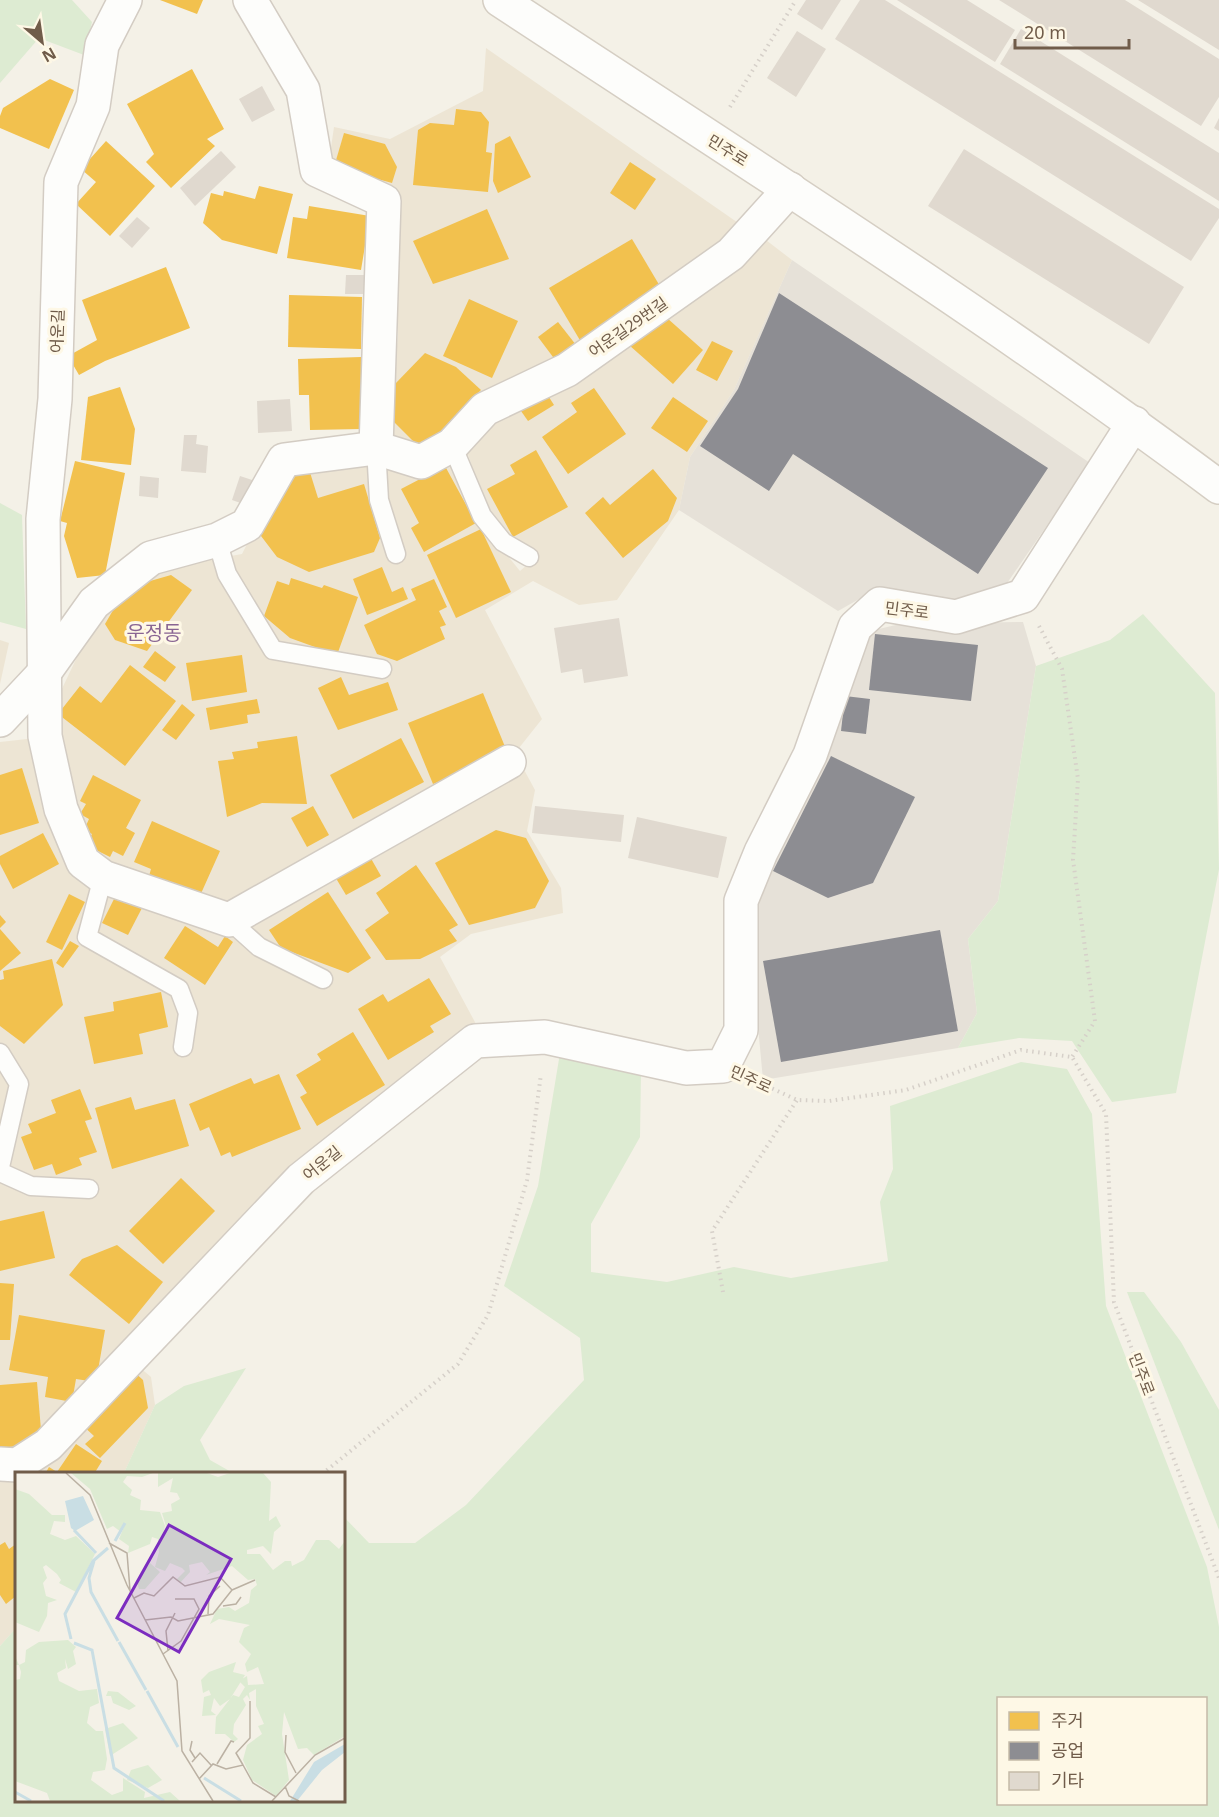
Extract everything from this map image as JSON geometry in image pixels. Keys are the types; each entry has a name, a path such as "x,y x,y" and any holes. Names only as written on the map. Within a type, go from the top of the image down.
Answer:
{"street":[{"name":"어운길","path":"125,0 102,45 93,106 61,182 56,399 43,519 45,736 61,809 83,862 103,877 229,920"},
{"path":"250,0 303,90 317,171 384,201 376,448"},
{"name":"민주로","path":"500,0 790,189 1134,423 1219,487"},
{"name":"어운길29번길","path":"44,673 94,603 151,558 217,540 247,525 284,460 376,448 421,462 452,445 485,409 567,370 731,254 790,189"},
{"path":"1023,596 1134,423"},
{"name":"민주로","path":"723,1066 741,1030 741,901 761,852 810,755 855,627 880,604 956,617 1023,596"},
{"path":"0,720 44,673"},
{"path":"229,920 508,762"},
{"name":"어운길","path":"0,1464 17,1465 48,1445 301,1179 475,1041 545,1037 686,1068 723,1066"}],"lane":[{"path":"452,445 482,516 503,542 529,557"},
{"path":"376,448 379,500 396,554"},
{"path":"217,540 227,574 273,650 382,669"},
{"path":"103,877 87,937 179,989 188,1013 183,1047"},
{"name":"어운길","path":"229,920 259,947 323,979"},
{"path":"0,1053 19,1084 0,1167"},
{"path":"0,1172 31,1186 89,1189"}],"path":[{"path":"711,138 795,0"},
{"path":"1023,596 1062,669 1078,779 1073,860 1095,1021 1072,1057"},
{"path":"323,1472 458,1364 488,1315 527,1180 545,1037"},
{"name":"민주로","path":"723,1066 797,1100 829,1101 906,1090 1021,1050 1072,1057 1106,1114 1114,1302 1219,1578"},
{"path":"723,1292 712,1231 797,1100"}],"shaded area":[{"path":"486,48 744,227 422,453 387,438 398,336 393,191 328,168 334,127 390,139 483,91"},
{"path":"758,234 792,260 734,390 690,457 679,510 617,600 579,605 533,581 485,610 542,719 515,753 232,913 97,861 80,846 50,714 87,636 125,587 162,568 242,554 285,469 449,459 479,521 520,571 535,558 490,516 463,441"},
{"path":"792,260 1090,463 1003,589 946,605 877,589 838,611 679,510 690,457 734,390"},
{"path":"1023,622 1036,666 998,901 968,939 977,1013 958,1048 763,1080 751,951 754,903 866,632 900,624"},
{"path":"0,640 9,643 0,684"},
{"path":"36,738 70,870 225,932 522,766 535,790 527,831 561,888 563,913 471,934 440,957 476,1024 427,1056 244,1217 110,1371 17,1451 0,1452 0,742"},
{"path":"132,1361 151,1377 155,1405 124,1472 15,1472 15,1629 0,1646 0,1472"}],"green space":[{"path":"0,0 72,0 92,22 84,55 39,38 0,83"},
{"path":"0,503 22,515 26,629 0,622"},
{"path":"1143,614 1215,693 1219,869 1176,1093 1112,1102 1072,1041 1019,1038 958,1048 977,1013 968,939 998,901 1036,666 1110,640"},
{"path":"561,1047 641,1071 640,1137 591,1224 591,1272 667,1282 734,1267 791,1278 888,1261 880,1202 893,1169 890,1106 1021,1062 1067,1069 1092,1114 1106,1306 1207,1567 1219,1627 1219,1817 0,1817 0,1646 15,1629 15,1802 345,1802 345,1518 369,1543 415,1543 466,1505 584,1380 580,1338 504,1286 538,1186"},
{"path":"1127,1292 1144,1292 1181,1342 1219,1410 1219,1530"},
{"path":"246,1368 200,1440 210,1460 231,1472 124,1472 155,1405 184,1386"}],"building: 주거":[{"path":"160,0 203,0 197,14"},
{"path":"192,69 224,129 207,139 215,146 171,188 146,162 154,154 127,104"},
{"path":"50,79 74,90 49,149 0,128 3,108"},
{"path":"456,109 481,112 489,122 486,152 492,153 488,192 413,185 418,130 430,123 454,125"},
{"path":"344,133 385,144 397,167 392,183 334,167"},
{"path":"510,136 531,177 498,193 493,181 495,144"},
{"path":"106,141 155,186 110,236 76,204 96,182 81,169"},
{"path":"630,162 656,179 635,210 610,193"},
{"path":"259,186 293,194 277,254 222,240 203,223 211,193 223,196 224,191 255,199"},
{"path":"309,206 370,216 361,270 287,258 293,217 307,219"},
{"path":"487,209 509,259 433,284 413,241"},
{"path":"632,239 664,293 581,342 549,288"},
{"path":"166,267 190,328 105,361 79,375 68,356 97,340 82,300"},
{"path":"289,295 362,297 361,349 288,347"},
{"path":"469,299 518,321 492,378 443,356"},
{"path":"667,318 703,350 673,384 629,345"},
{"path":"558,322 580,350 559,365 538,337"},
{"path":"712,341 733,351 717,381 696,370"},
{"path":"425,353 456,367 481,390 422,450 392,420 395,384"},
{"path":"361,357 362,429 310,430 309,395 299,395 298,359"},
{"path":"120,387 135,429 131,465 81,460 88,397"},
{"path":"594,388 626,434 568,474 542,437 577,412 571,403"},
{"path":"547,394 554,405 528,421 521,411"},
{"path":"673,397 708,421 687,452 651,428"},
{"path":"536,450 568,507 513,537 487,489 515,474 510,465"},
{"path":"75,461 125,473 105,575 77,578 64,536 67,523 60,521"},
{"path":"308,466 318,498 364,484 380,538 374,552 309,572 277,557 258,532 287,473"},
{"path":"445,466 476,523 424,552 411,528 419,523 401,489"},
{"path":"653,469 677,498 668,521 623,558 585,513 603,497 610,505"},
{"path":"481,529 511,592 456,618 427,555"},
{"path":"382,567 392,592 403,587 408,599 367,615 353,579"},
{"path":"171,575 192,590 147,651 115,640 105,624 126,588"},
{"path":"291,578 322,588 324,585 358,597 337,655 290,638 264,616 277,581 289,585"},
{"path":"434,579 447,607 439,611 446,625 440,627 445,639 397,661 377,654 364,625 416,600 411,589"},
{"path":"155,651 176,667 165,682 143,667"},
{"path":"242,655 247,692 192,701 186,663"},
{"path":"130,665 176,701 125,766 58,714 80,686 101,703"},
{"path":"341,677 349,695 388,682 398,710 338,730 318,688"},
{"path":"483,693 508,754 433,784 408,723"},
{"path":"257,699 260,713 247,715 248,723 210,730 206,708"},
{"path":"182,704 195,715 176,740 162,730"},
{"path":"297,736 307,804 262,803 227,817 218,761 234,759 232,752 258,748 257,742"},
{"path":"401,738 424,782 353,819 330,775"},
{"path":"22,768 39,823 0,835 0,775"},
{"path":"93,775 141,800 126,828 135,833 123,856 113,851 110,857 86,845 92,834 84,830 89,819 80,814 86,804 80,801"},
{"path":"313,806 329,835 307,847 291,818"},
{"path":"152,821 220,851 199,898 149,876 151,869 134,862"},
{"path":"496,830 526,838 549,881 535,908 469,925 435,863"},
{"path":"43,833 59,864 13,889 0,864 0,856"},
{"path":"369,855 381,876 346,895 334,875"},
{"path":"416,865 458,925 449,930 457,941 420,959 386,960 365,930 389,913 376,893"},
{"path":"328,892 371,958 348,973 281,948 269,930"},
{"path":"69,894 85,902 62,950 46,942"},
{"path":"116,895 142,908 128,935 102,923"},
{"path":"0,915 6,922 0,928"},
{"path":"185,926 218,947 225,936 233,942 205,985 164,958"},
{"path":"0,929 21,953 0,971"},
{"path":"70,941 79,946 63,968 56,963"},
{"path":"52,959 63,1005 24,1044 0,1026 0,980 4,979 3,971"},
{"path":"429,978 451,1014 430,1026 434,1032 388,1060 358,1009 383,994 388,1002"},
{"path":"161,992 168,1027 139,1034 143,1054 94,1064 84,1017 114,1011 113,1002"},
{"path":"353,1032 385,1085 317,1126 300,1097 307,1093 296,1075 321,1060 317,1054"},
{"path":"279,1074 301,1129 232,1157 230,1152 221,1156 209,1127 200,1131 189,1104 251,1078 254,1084"},
{"path":"80,1089 92,1119 85,1121 97,1152 79,1158 82,1165 56,1175 52,1164 34,1170 21,1137 32,1133 28,1124 56,1113 51,1100"},
{"path":"131,1097 135,1110 175,1099 189,1146 112,1169 95,1108"},
{"path":"181,1178 215,1211 163,1264 129,1231"},
{"path":"44,1211 55,1258 0,1271 0,1221"},
{"path":"117,1245 163,1282 129,1324 69,1275 82,1259"},
{"path":"0,1283 14,1284 10,1340 0,1340"},
{"path":"19,1315 105,1330 96,1382 76,1379 72,1402 45,1397 48,1377 9,1370"},
{"path":"131,1369 143,1380 148,1408 100,1458 85,1444 94,1436 80,1423"},
{"path":"37,1382 41,1430 18,1446 0,1448 0,1385"},
{"path":"76,1444 102,1461 95,1472 57,1472"},
{"path":"49,1467 57,1472 46,1472"},
{"path":"5,1542 9,1549 15,1545 15,1597 6,1604 0,1595 0,1545"}],"building: 공업":[{"path":"779,293 1048,468 978,574 793,454 769,491 700,446 738,389"},
{"path":"875,634 978,645 971,701 869,690"},
{"path":"845,696 870,699 866,734 841,731"},
{"path":"831,756 915,797 873,883 828,898 773,871"},
{"path":"940,930 958,1031 781,1062 763,961"}],"building: 기타":[{"path":"806,0 841,0 822,30 797,14"},
{"path":"860,0 885,0 1219,209 1219,218 1191,261 835,39"},
{"path":"897,0 967,0 1015,30 995,62"},
{"path":"999,0 1125,0 1219,59 1219,97 1201,126"},
{"path":"1138,0 1219,0 1219,50"},
{"path":"1021,29 1219,153 1219,201 1000,64"},
{"path":"797,31 826,49 796,97 767,78"},
{"path":"262,86 275,110 252,122 239,99"},
{"path":"1219,118 1219,131 1214,128"},
{"path":"964,149 1184,287 1149,344 928,206"},
{"path":"221,151 236,167 195,206 180,188"},
{"path":"137,217 150,228 132,248 119,236"},
{"path":"346,275 373,275 372,294 345,294"},
{"path":"290,399 292,431 258,433 257,401"},
{"path":"184,435 197,435 196,444 208,446 206,473 181,471"},
{"path":"140,476 159,478 158,498 139,496"},
{"path":"240,476 261,483 252,507 232,500"},
{"path":"619,618 628,676 584,683 582,669 561,673 554,628"},
{"path":"535,806 624,815 621,842 532,833"},
{"path":"637,817 727,837 718,878 628,858"}],"district":[{"name":"운정동","path":"154,632"}]}
